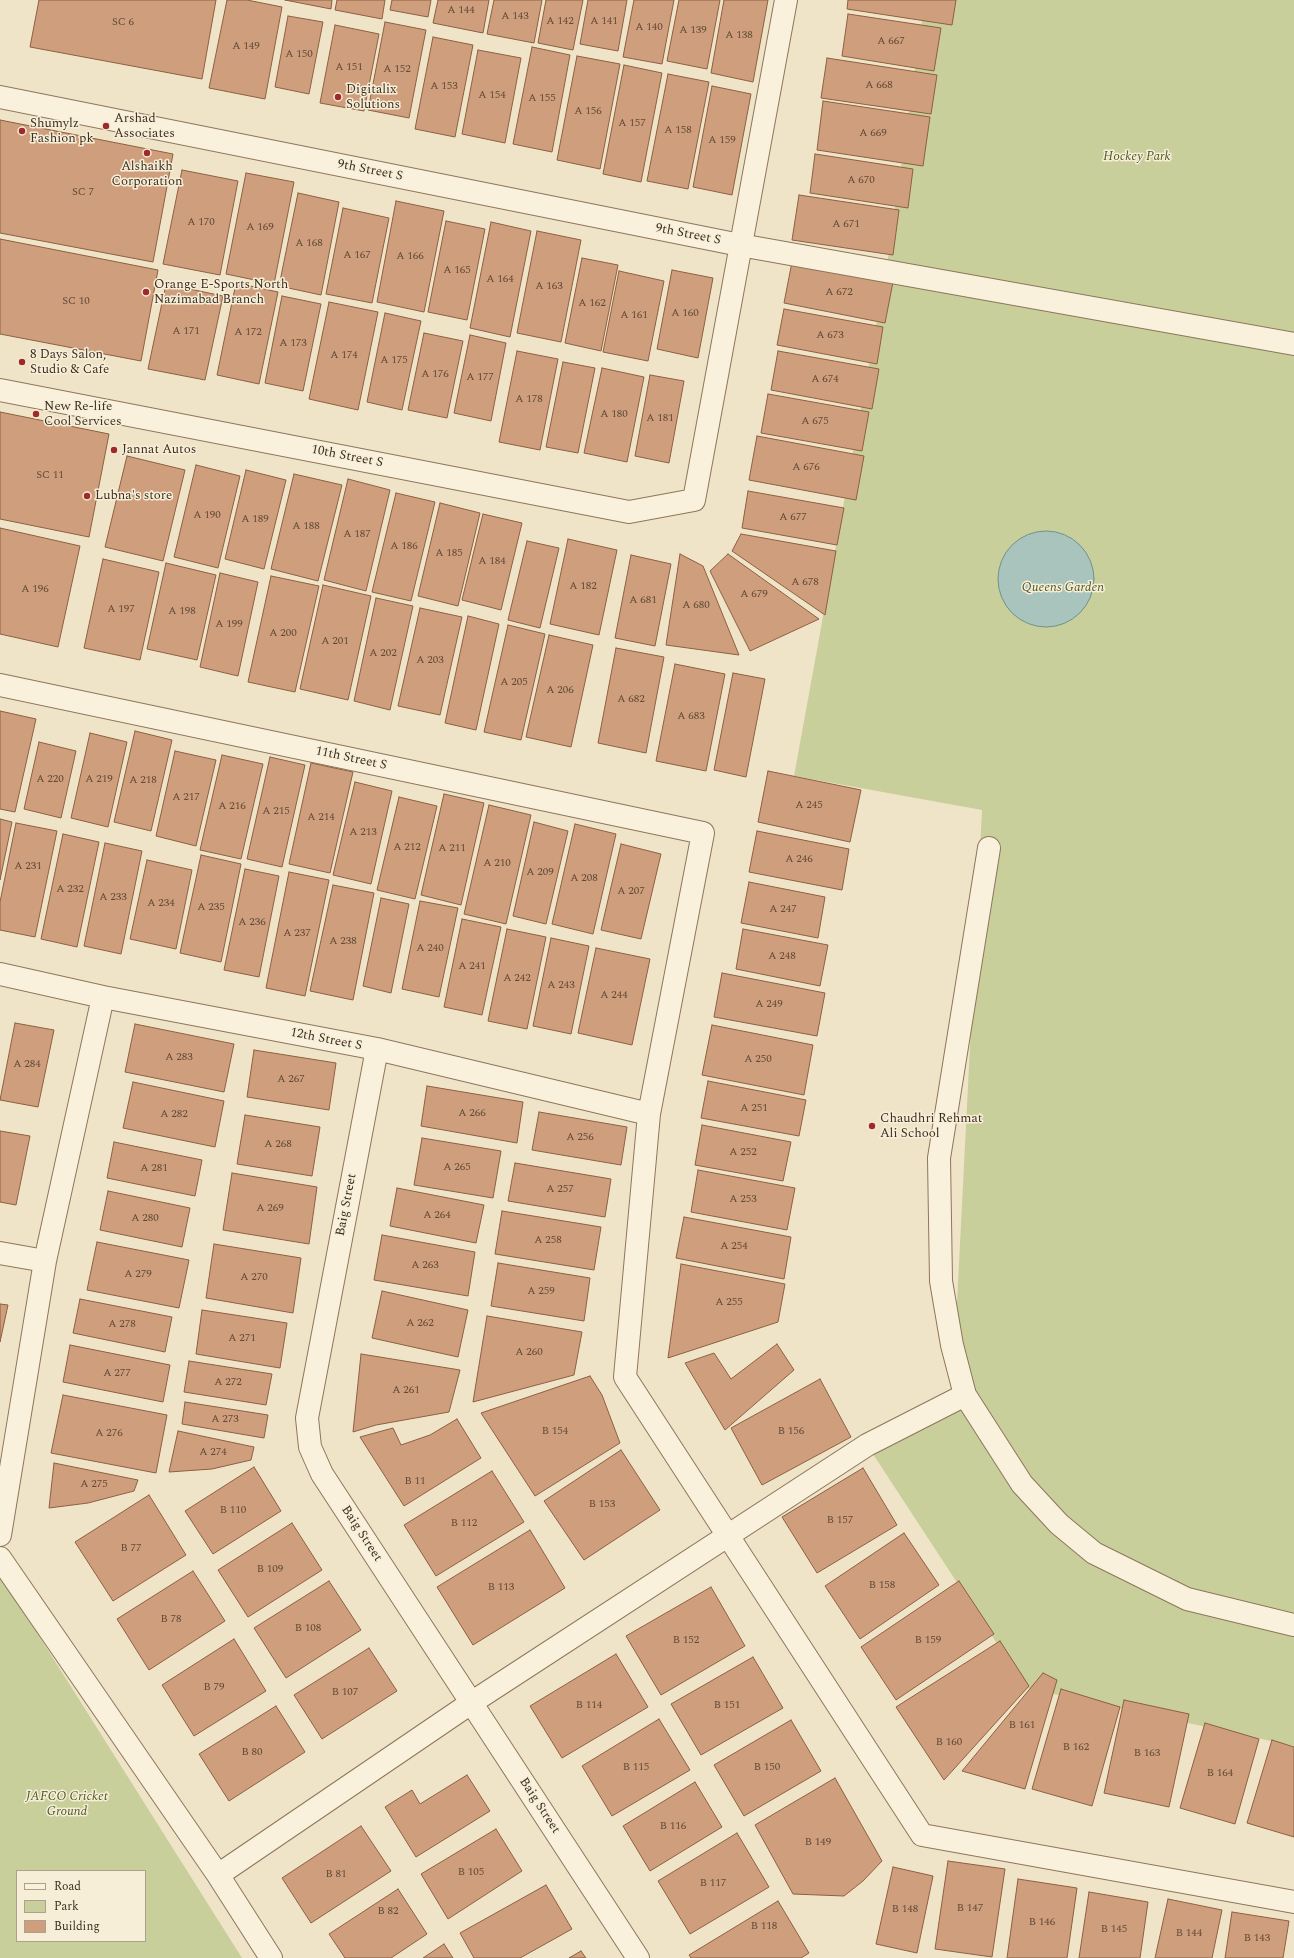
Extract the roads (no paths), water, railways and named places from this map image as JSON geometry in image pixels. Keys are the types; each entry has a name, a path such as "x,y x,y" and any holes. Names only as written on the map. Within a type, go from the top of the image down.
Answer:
{"street":[{"path":"740,245 786,0"},
{"name":"9th Street S","path":"0,97 740,245 1294,344"},
{"name":"10th Street S","path":"0,390 629,512 694,500 740,245"},
{"name":"11th Street S","path":"0,684 703,833 650,1114"},
{"path":"989,848 939,1158 941,1282 952,1345 965,1395 1022,1484 1059,1524 1094,1553 1187,1599 1294,1625"},
{"name":"12th Street S","path":"0,974 103,997 377,1050 650,1114"},
{"path":"0,1535 45,1261 103,997"},
{"name":"Baig Street","path":"377,1050 307,1418 310,1447 322,1474 638,1958"},
{"path":"650,1114 625,1377 730,1536 922,1835 1294,1902"},
{"path":"0,1253 45,1261"},
{"path":"218,1875 471,1702 730,1536 867,1445 965,1395"},
{"path":"0,1558 218,1875 271,1958"}],"water":[{"path":"1046,531 1064,535 1073,539 1080,545 1086,552 1090,561 1094,579 1090,597 1086,606 1080,613 1073,619 1064,623 1046,627 1028,623 1019,619 1012,613 1006,606 1002,597 998,579 1002,561 1006,552 1012,545 1019,539 1028,535"}],"place":[{"name":"Digitalix Solutions","path":"338,97"},
{"name":"Arshad Associates","path":"106,126"},
{"name":"Shumylz Fashion pk","path":"22,131"},
{"name":"Alshaikh Corporation","path":"147,153"},
{"name":"Orange E-Sports North Nazimabad Branch","path":"146,292"},
{"name":"8 Days Salon, Studio & Cafe","path":"22,362"},
{"name":"New Re-life Cool Services","path":"36,414"},
{"name":"Jannat Autos","path":"114,450"},
{"name":"Lubna's store","path":"87,496"},
{"name":"Chaudhri Rehmat Ali School","path":"872,1126"}],"park label":[{"name":"Hockey Park","path":"1137,157"},
{"name":"Queens Garden","path":"1063,588"},
{"name":"JAFCO Cricket Ground","path":"67,1804"}]}
